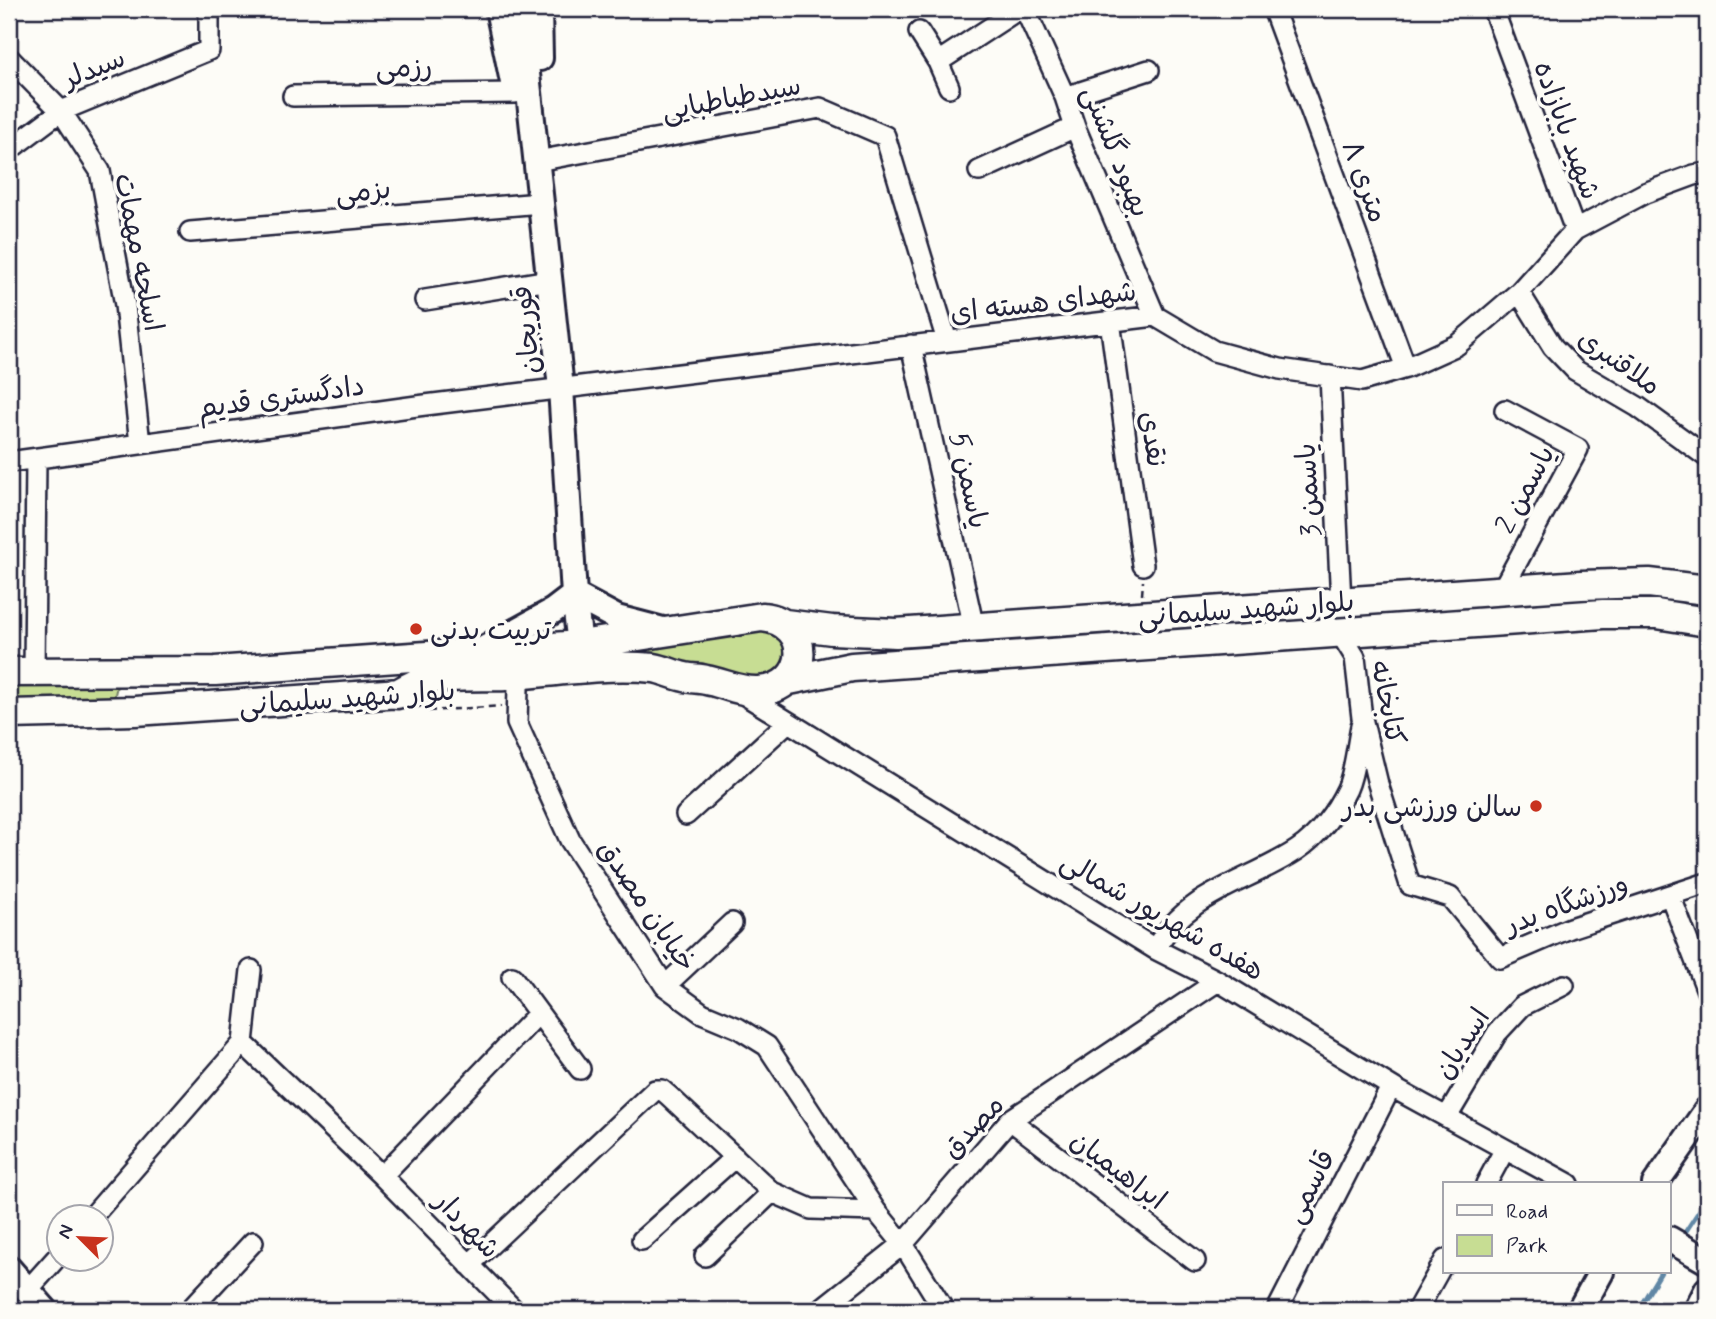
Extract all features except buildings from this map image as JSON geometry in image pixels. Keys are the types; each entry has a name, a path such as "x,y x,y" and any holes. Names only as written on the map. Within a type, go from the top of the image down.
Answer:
{"main road":[{"name":"بلوار شهید سلیمانی","path":"22,672 215,671 482,650 580,656 667,631 762,617 774,618 785,624 832,631 896,633 1502,590 1649,583 1707,590"},
{"name":"بلوار شهید سلیمانی","path":"9,714 135,711 483,688 685,678 757,691 778,687 789,680 852,667 1603,614 1657,614 1707,622"},
{"path":"785,624 794,633 800,658 789,680"},
{"path":"397,694 426,680 580,656 657,669 685,678"}],"street":[{"name":"سیدلر","path":"9,150 61,111 209,51 209,9"},
{"path":"498,9 515,93 532,119"},
{"name":"قوریجان","path":"520,9 561,388 580,656"},
{"path":"532,119 540,72 539,9"},
{"path":"938,62 1019,9"},
{"name":"بهبود گلشنی","path":"1025,9 1065,97 1075,127 1155,316"},
{"name":"شهید بابازاده","path":"1493,9 1575,230"},
{"name":"۸ متری","path":"1275,15 1406,368"},
{"path":"919,32 938,62 949,87"},
{"name":"اسلحه مهمات","path":"9,58 61,111 100,171 125,305 140,444"},
{"path":"1065,97 1149,70"},
{"name":"رزمی","path":"293,96 515,93"},
{"name":"سیدطباطبایی","path":"537,161 820,108 886,136 947,341"},
{"path":"979,171 1075,127"},
{"name":"شهدای هسته ای","path":"561,388 1155,316 1214,351 1280,369 1362,381 1406,368 1457,345 1519,292 1575,230 1645,192 1707,173"},
{"name":"بزمی","path":"190,233 541,202"},
{"path":"425,300 550,280"},
{"name":"ملاقنبری","path":"1519,292 1553,347 1575,370 1638,407 1707,457"},
{"name":"نقدی","path":"1110,321 1143,565"},
{"name":"یاسمن 5","path":"911,345 974,628"},
{"name":"یاسمن 3","path":"1330,376 1340,601"},
{"name":"دادگستری قدیم","path":"9,462 417,405 561,388"},
{"name":"یاسمن 2","path":"1502,590 1578,449 1505,410"},
{"path":"22,672 36,459"},
{"path":"482,650 553,611 574,594 617,618 667,631"},
{"name":"کتابخانه","path":"1340,633 1355,657 1362,718 1378,784"},
{"name":"هفده شهریور شمالی","path":"733,687 1155,949 1218,982 1391,1087 1565,1182"},
{"name":"خیابان مصدق","path":"519,688 517,723 570,840 664,986 702,1013 738,1028 767,1046 876,1211 904,1244 944,1310"},
{"path":"1155,949 1167,928 1199,901 1297,850 1319,832 1348,787 1362,718"},
{"path":"686,815 788,722"},
{"name":"ورزشگاه بدر","path":"1378,784 1409,885 1450,897 1500,958 1570,928 1707,883"},
{"path":"1670,895 1707,991"},
{"path":"664,986 732,923"},
{"path":"102,1204 243,1043 251,970"},
{"path":"512,977 580,1069"},
{"name":"مصدق","path":"820,1310 904,1244 1010,1120 1218,982"},
{"name":"اسدیان","path":"1447,1117 1497,1033 1522,1006 1564,985"},
{"path":"383,1176 538,1014"},
{"name":"شهردار","path":"243,1043 383,1176 514,1310"},
{"name":"قاسمی","path":"1278,1310 1391,1087"},
{"path":"469,1265 655,1090 662,1090 669,1096 772,1192 811,1209 876,1211"},
{"path":"1656,1182 1707,1110"},
{"name":"ابراهیمیان","path":"1010,1120 1195,1261"},
{"path":"1487,1182 1505,1149"},
{"path":"642,1240 735,1157"},
{"path":"705,1256 772,1192"},
{"path":"1670,1240 1706,1260"},
{"path":"190,1310 253,1242"},
{"path":"1418,1310 1443,1264"},
{"path":"9,1269 26,1292 45,1310"},
{"path":"26,1292 46,1270"},
{"path":"1580,1310 1600,1274"},
{"path":"1697,1310 1707,1290"}],"path":[{"path":"1142,616 1143,565"}],"green space":[{"path":"775,630 783,645 785,657 768,681 730,673 702,663 612,659 610,653 689,638"},
{"path":"118,681 114,699 9,701 9,682"}],"waterway":[{"path":"1682,1237 1707,1199"},
{"path":"1670,1257 1675,1248"},
{"path":"1638,1310 1660,1274"}],"place":[{"name":"تربیت بدنی","path":"416,629"},
{"name":"سالن ورزشی بدر","path":"1536,806"}]}
